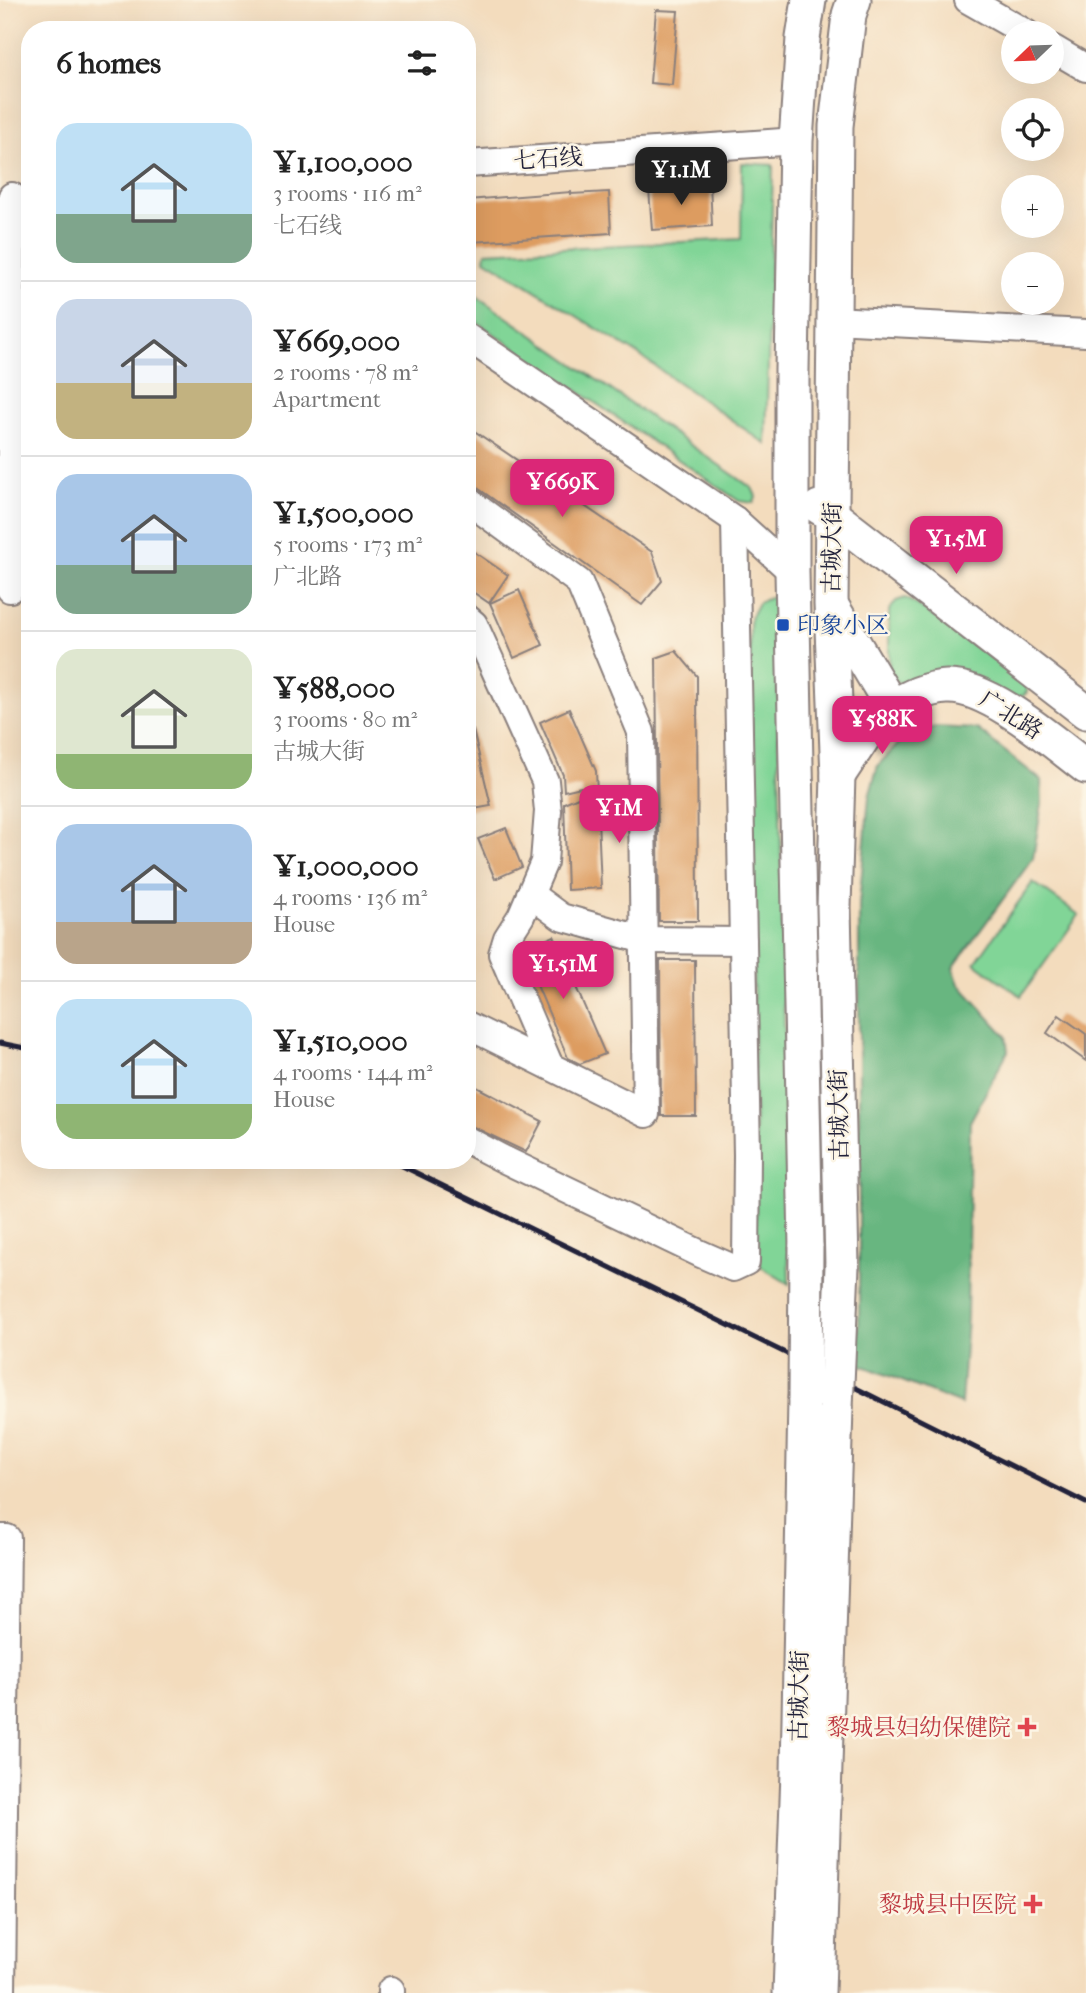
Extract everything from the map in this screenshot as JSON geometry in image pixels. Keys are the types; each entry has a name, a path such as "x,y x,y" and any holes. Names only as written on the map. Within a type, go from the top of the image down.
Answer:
{"main road":[{"name":"古城大街","path":"809,0 803,38 796,141 792,572 806,1247 821,1404 818,1993"},
{"name":"古城大街","path":"790,1993 798,1772 821,1404 842,1266 834,906 838,776 831,604 833,320 836,126 849,15 854,0"},
{"name":"广北路","path":"792,491 832,515 1086,712"},
{"path":"792,572 831,604 892,707"},
{"name":"广北路","path":"838,776 856,745 871,726 892,707 916,693 947,687 970,690 1016,715 1086,767"}],"street":[{"path":"975,2 1006,21"},
{"path":"1064,55 1086,68"},
{"name":"七石线","path":"476,163 796,141"},
{"path":"10,589 21,275 14,196"},
{"path":"833,320 1086,333"},
{"path":"476,343 735,520 792,572"},
{"path":"476,507 579,582 641,732 646,1114 476,1029"},
{"path":"476,1145 733,1268 746,1262 747,1167 735,520"},
{"path":"476,628 545,780 548,811 544,862 502,954 550,1066"},
{"path":"530,894 561,917 644,940 743,941"},
{"path":"0,1538 7,1538 2,1993"}],"green space":[{"path":"742,163 773,165 766,444 639,355 485,259 486,252 741,239"},
{"path":"476,296 752,488 756,496 754,503 739,501 476,321"},
{"path":"776,595 789,1284 756,1264 750,618 758,603"},
{"path":"905,598 1022,679 1027,685 1027,692 1016,697 904,685 892,679 889,670 889,611 896,601"},
{"path":"936,727 977,729 1041,780 1042,803 1033,858 953,968 959,984 1006,1036 1008,1051 970,1122 967,1318 961,1404 856,1363 859,1321 859,904 869,797 878,765 910,732"},
{"path":"1033,882 1079,915 1021,996 975,963"}],"building":[{"path":"656,10 678,11 672,85 650,83"},
{"path":"710,183 712,226 652,230 649,189"},
{"path":"571,192 609,192 611,233 476,242 476,199"},
{"path":"476,432 652,552 662,581 642,605 476,487"},
{"path":"476,553 508,575 489,603 476,594"},
{"path":"519,590 543,645 514,658 490,603"},
{"path":"676,651 697,676 698,921 659,921 656,658"},
{"path":"569,709 596,771 601,888 567,890 564,803 583,795 581,787 564,791 563,775 540,722"},
{"path":"476,743 491,806 476,808"},
{"path":"506,828 522,867 495,879 478,839"},
{"path":"554,936 605,1054 580,1064 568,1058 522,950"},
{"path":"660,960 695,960 696,1116 661,1116"},
{"path":"1059,1015 1086,1034 1086,1061 1047,1033"},
{"path":"476,1087 542,1121 526,1152 476,1128"}],"railway":[{"path":"0,1043 21,1047"},
{"path":"408,1169 1086,1503"}],"place":[{"name":"印象小区","path":"783,625"},
{"name":"黎城县妇幼保健院","path":"1027,1727"},
{"name":"黎城县中医院","path":"1033,1904"}]}
